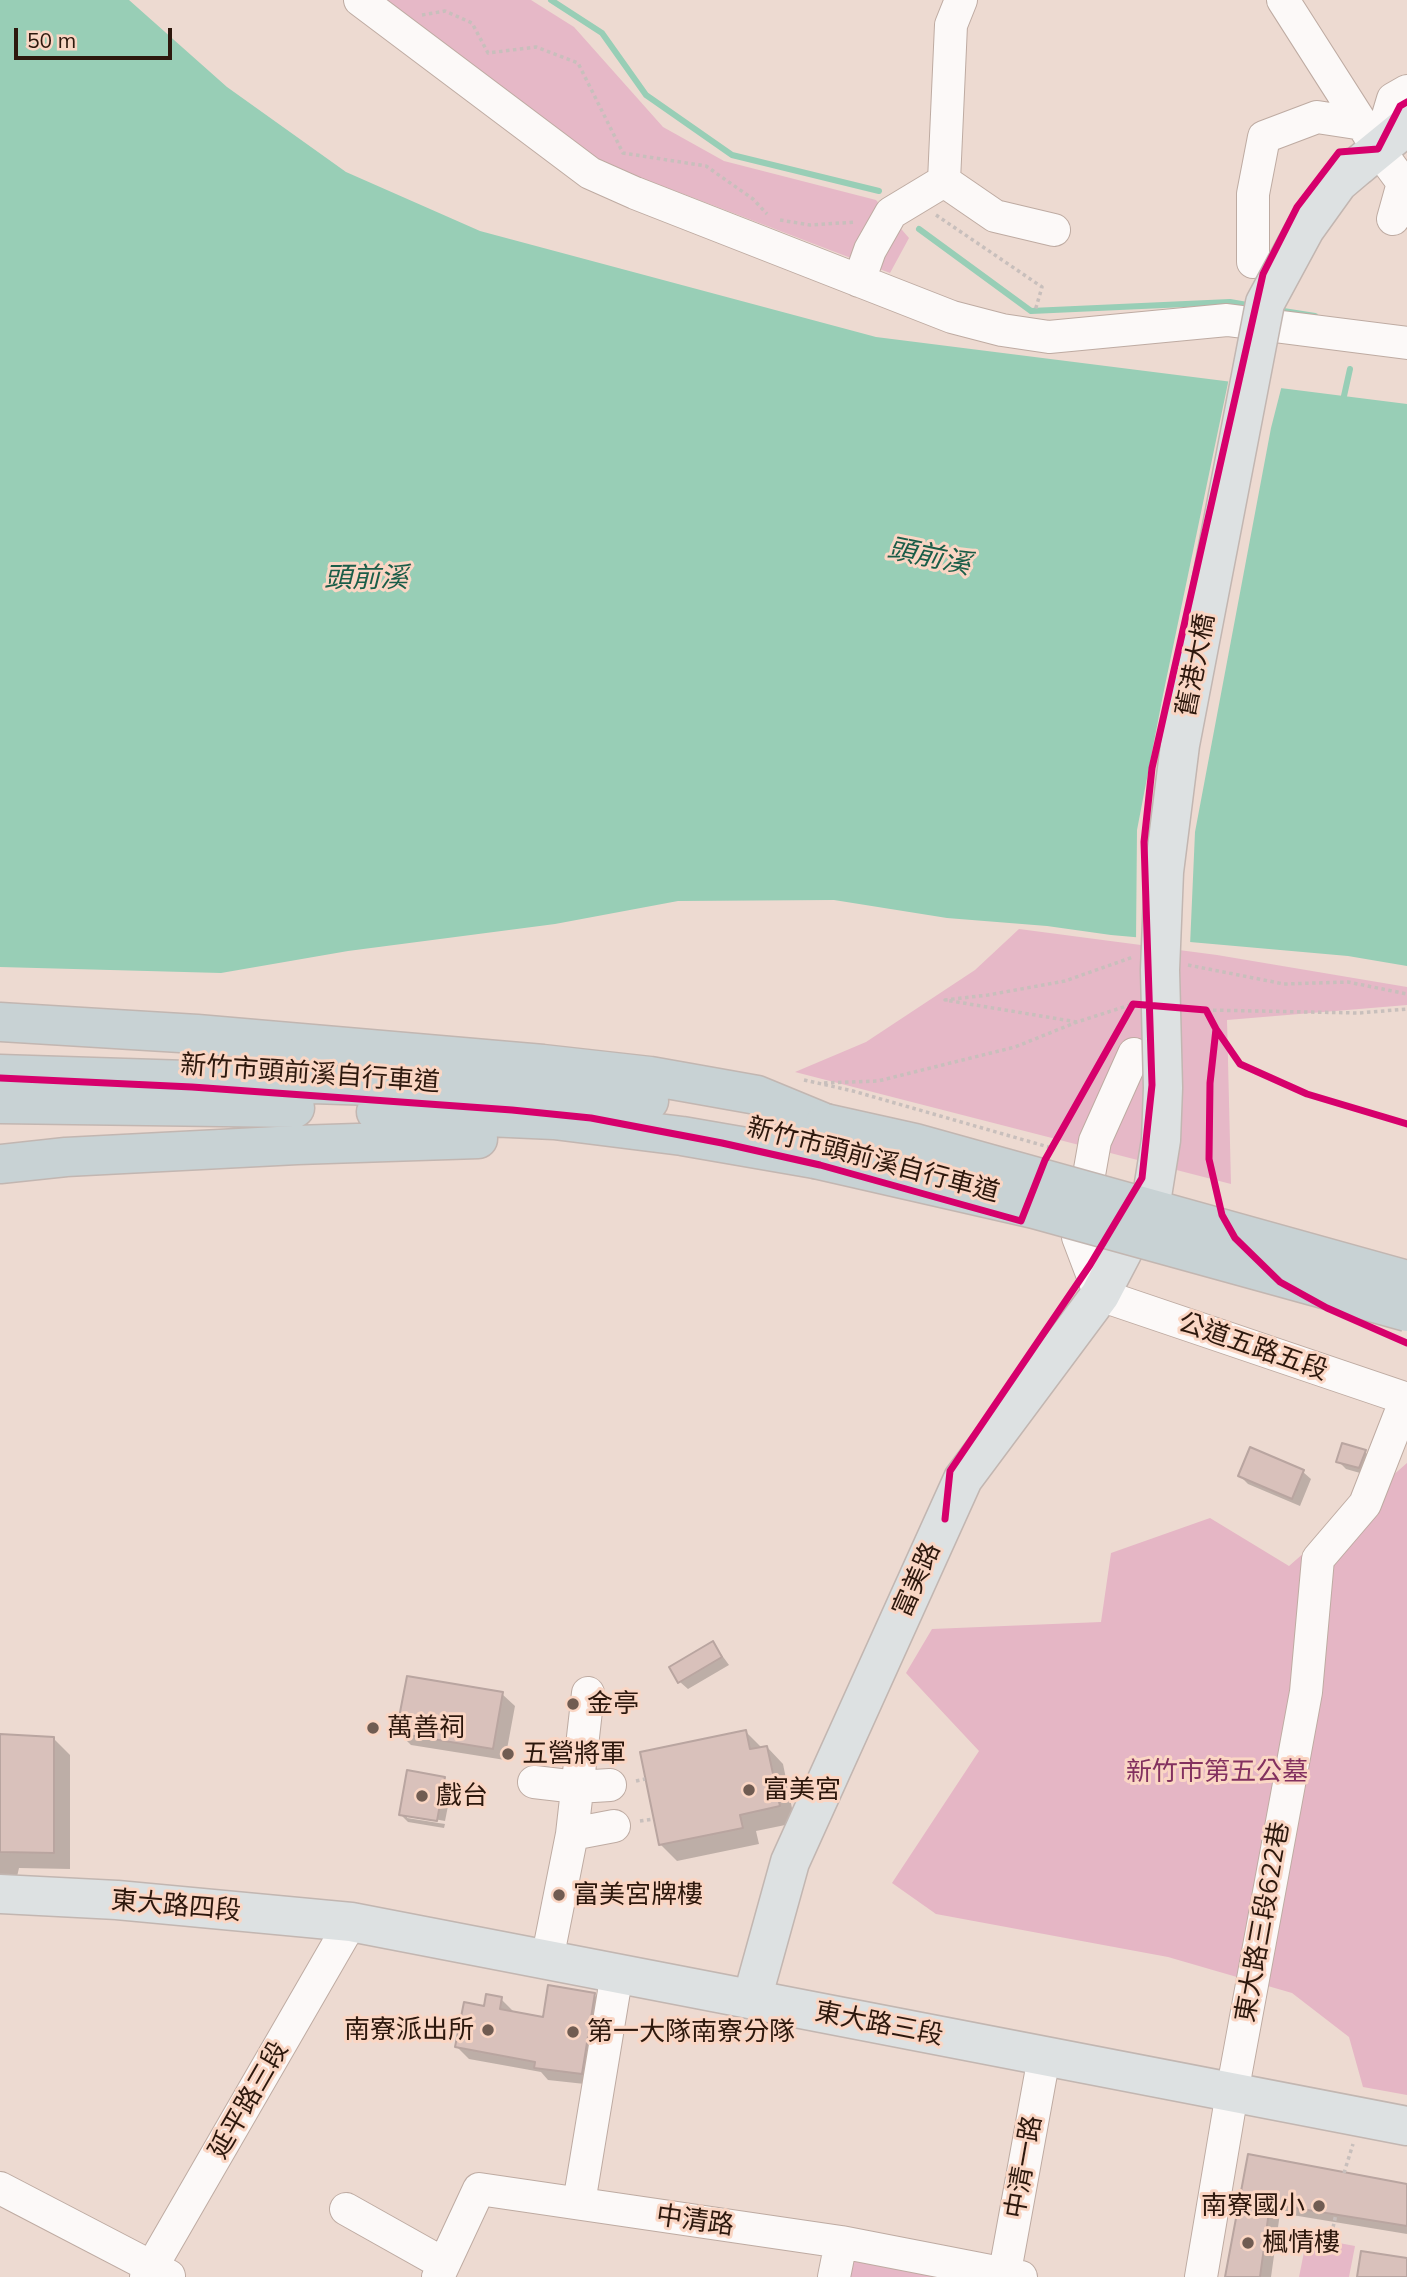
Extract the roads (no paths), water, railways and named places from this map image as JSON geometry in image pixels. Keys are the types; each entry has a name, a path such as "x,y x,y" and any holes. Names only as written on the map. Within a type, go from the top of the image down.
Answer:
{"highway":[{"path":"0,1022 211,1035 650,1076 757,1095 825,1123"},
{"path":"0,1074 499,1090 689,1104 825,1123 915,1143 1407,1280"},
{"path":"0,1104 290,1108 554,1120 682,1136 816,1159 1034,1209 1407,1312"},
{"path":"0,1164 66,1157 297,1145 486,1139 632,1143 816,1159"}],"main road":[{"name":"舊港大橋","path":"1152,1196 1161,1140 1163,1088 1160,970 1165,860 1180,745 1265,303 1305,229 1338,183 1383,142"},
{"name":"富美路","path":"752,1999 790,1863 963,1479 1100,1295 1152,1196"},
{"name":"東大路四段","path":"0,1894 117,1899 351,1922"},
{"name":"東大路三段","path":"351,1922 1407,2126"}],"street":[{"path":"360,0 590,173 952,317 1002,330 1049,337 1227,320 1407,343"},
{"path":"944,181 951,24 961,0"},
{"path":"1283,0 1383,142 1403,183 1393,219"},
{"path":"1383,142 1393,99 1407,91"},
{"path":"1254,262 1253,194 1264,137 1317,117 1383,142"},
{"path":"859,281 870,250 891,213 944,181"},
{"path":"944,181 995,216 1054,230"},
{"path":"1100,1295 1078,1237 1095,1141 1134,1054"},
{"name":"公道五路五段","path":"1100,1295 1407,1399"},
{"name":"東大路三段622巷","path":"1201,2277 1228,2195 1232,2094 1306,1692 1318,1559 1365,1504 1407,1399"},
{"path":"547,1960 572,1834 588,1693"},
{"path":"534,1782 578,1787 610,1785"},
{"path":"572,1834 614,1826"},
{"name":"延平路三段","path":"156,2274 351,1922"},
{"path":"579,2203 617,1973"},
{"name":"中清一路","path":"1010,2276 1044,2057"},
{"path":"0,2188 156,2274"},
{"name":"中清路","path":"441,2271 479,2189 841,2242 1010,2276"},
{"path":"346,2209 441,2271"},
{"path":"834,2277 841,2242"}],"water":[{"name":"頭前溪","path":"0,0 129,0 227,87 346,172 480,231 876,337 1407,404 1407,966 1348,956 947,918 834,900 678,901 555,924 348,951 221,973 0,967"}],"waterway":[{"path":"551,0 602,33 646,95 732,155 879,191"},
{"path":"919,229 1031,311 1230,302 1253,306"},
{"path":"1277,310 1315,316"},
{"path":"1344,396 1350,369"}],"place":[{"name":"金亭","path":"573,1704"},
{"name":"萬善祠","path":"373,1728"},
{"name":"五營將軍","path":"508,1754"},
{"name":"富美宮","path":"749,1790"},
{"name":"戲台","path":"422,1796"},
{"name":"富美宮牌樓","path":"559,1895"},
{"name":"南寮派出所","path":"488,2030"},
{"name":"第一大隊南寮分隊","path":"573,2032"},
{"name":"南寮國小","path":"1319,2206"},
{"name":"楓情樓","path":"1248,2243"}],"park label":[{"name":"新竹市第五公墓","path":"1217,1772"}]}
